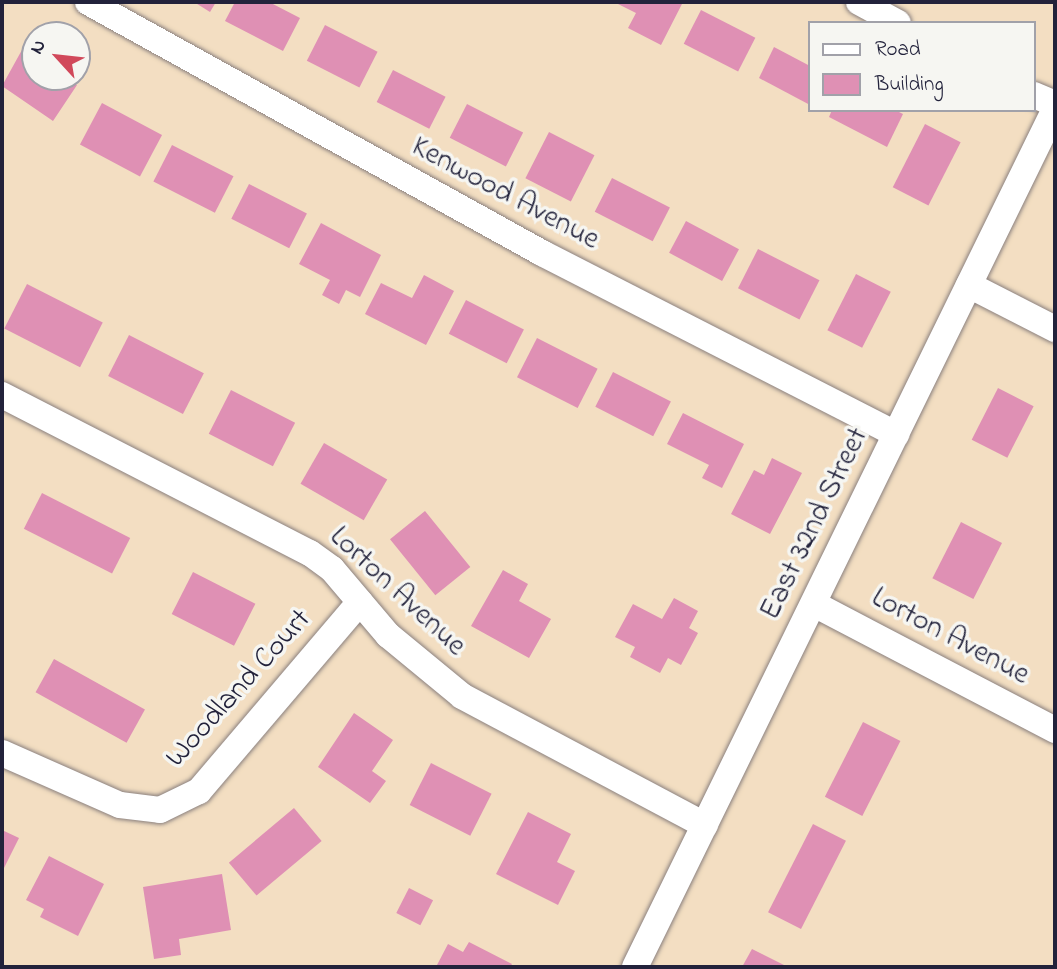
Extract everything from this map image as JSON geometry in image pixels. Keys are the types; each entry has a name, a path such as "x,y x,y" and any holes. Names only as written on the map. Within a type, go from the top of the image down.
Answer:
{"street":[{"name":"Kenwood Avenue","path":"88,2 541,253 896,434"},
{"path":"859,2 894,21"},
{"path":"1036,96 1055,107"},
{"name":"East 32nd Street","path":"635,967 1055,107"},
{"path":"969,285 1055,329"},
{"name":"Lorton Avenue","path":"2,395 310,553 332,569 388,635 462,696 705,825"},
{"name":"Woodland Court","path":"2,753 120,805 160,810 199,792 360,602"},
{"name":"Lorton Avenue","path":"814,604 1055,730"}],"building":[{"path":"194,2 216,2 210,12"},
{"path":"235,2 269,2 300,18 283,51 225,21"},
{"path":"614,2 683,2 661,45 628,28 636,13"},
{"path":"701,10 755,38 738,72 684,44"},
{"path":"325,25 378,52 359,87 307,61"},
{"path":"774,47 808,65 808,104 759,78"},
{"path":"21,52 21,91 73,91 53,121 2,86"},
{"path":"393,70 446,97 429,129 377,102"},
{"path":"102,103 162,135 140,176 80,144"},
{"path":"467,104 523,133 506,166 450,138"},
{"path":"831,112 903,114 887,147 829,117"},
{"path":"925,124 961,142 928,205 893,187"},
{"path":"549,132 594,155 571,201 525,178"},
{"path":"172,145 233,176 215,213 153,182"},
{"path":"612,178 670,208 653,241 595,212"},
{"path":"249,184 307,214 289,248 231,219"},
{"path":"686,221 739,249 722,281 669,253"},
{"path":"321,223 381,255 360,297 346,290 339,304 322,295 330,280 299,264"},
{"path":"758,249 819,280 800,320 738,288"},
{"path":"856,274 891,292 862,348 827,330"},
{"path":"424,275 454,291 426,345 365,314 381,283 412,298"},
{"path":"27,284 103,323 80,367 4,329"},
{"path":"466,300 524,330 507,363 449,334"},
{"path":"129,335 204,373 183,414 108,376"},
{"path":"537,338 598,369 578,408 517,377"},
{"path":"613,372 671,402 653,436 595,407"},
{"path":"998,388 1034,406 1007,458 972,440"},
{"path":"231,390 295,423 273,466 209,434"},
{"path":"683,413 744,444 722,488 702,478 709,465 667,444"},
{"path":"324,443 387,480 364,520 300,484"},
{"path":"772,458 802,473 770,534 731,514 754,470 764,475"},
{"path":"42,493 130,538 112,574 24,529"},
{"path":"425,511 470,567 435,595 390,539"},
{"path":"961,522 1002,543 973,599 932,578"},
{"path":"503,570 528,584 519,601 551,619 529,658 471,626"},
{"path":"193,572 255,604 234,646 172,614"},
{"path":"674,598 698,611 689,628 698,633 681,665 668,658 660,673 630,657 635,647 615,637 633,604 662,619"},
{"path":"54,659 145,709 127,743 36,692"},
{"path":"354,713 393,740 372,771 386,781 370,803 318,767"},
{"path":"863,722 900,741 862,816 825,797"},
{"path":"431,763 492,794 470,836 410,805"},
{"path":"294,808 322,841 257,896 229,863"},
{"path":"528,812 571,834 557,862 575,871 558,905 496,874"},
{"path":"813,824 846,841 801,929 768,912"},
{"path":"2,830 19,838 2,872"},
{"path":"49,856 104,884 78,936 40,917 44,909 26,900"},
{"path":"222,874 231,930 179,939 181,955 154,959 143,887"},
{"path":"409,888 433,900 420,925 396,913"},
{"path":"469,942 512,964 510,967 437,965 448,944 463,952"},
{"path":"752,949 788,967 742,967"}]}
